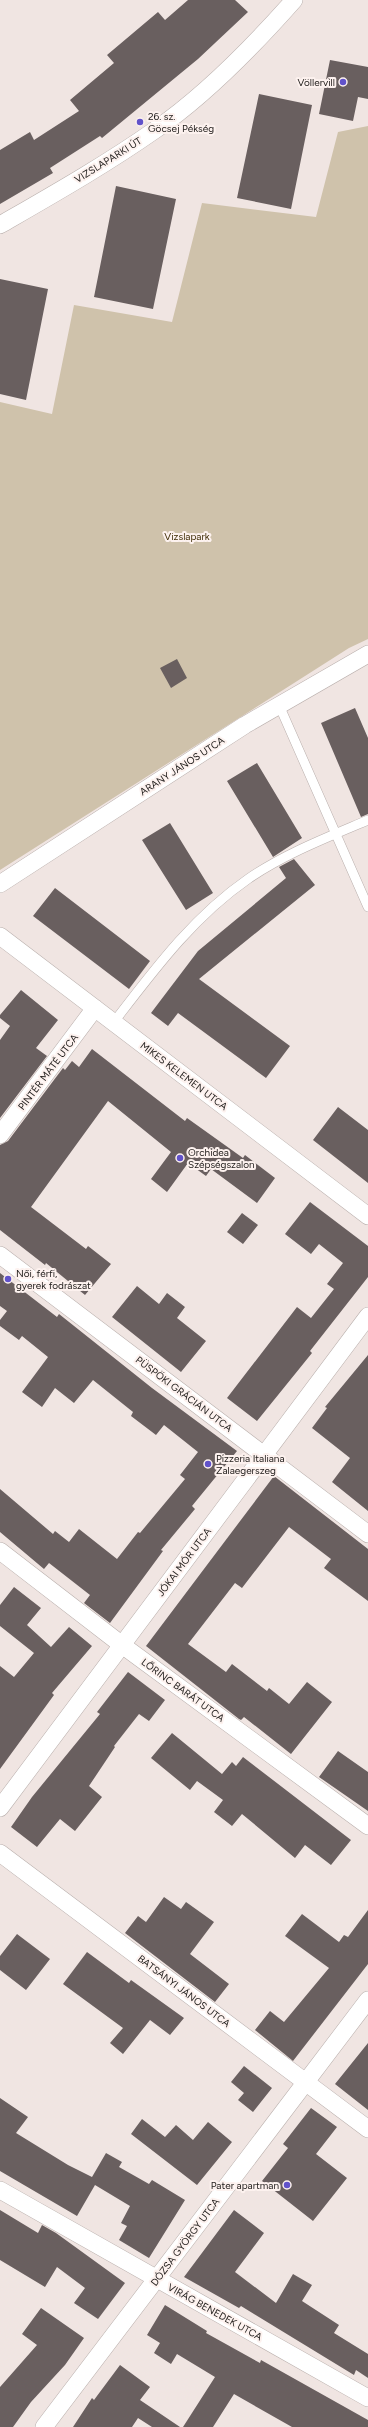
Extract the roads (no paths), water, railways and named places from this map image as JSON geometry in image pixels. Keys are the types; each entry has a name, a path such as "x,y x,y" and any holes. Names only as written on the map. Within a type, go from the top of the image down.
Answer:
{"street":[{"name":"VIZSLAPARKI ÚT","path":"0,225 95,170 157,129 211,84 271,26 294,0"},
{"name":"ARANY JÁNOS UTCA","path":"0,884 279,706 368,654"},
{"name":"MIKES KELEMEN UTCA","path":"0,936 368,1216"},
{"name":"PINTÉR MÁTÉ UTCA","path":"0,1135 95,1008"},
{"name":"PÜSPÖKI GRÁCIÁN UTCA","path":"0,1255 368,1534"},
{"name":"JÓKAI MÓR UTCA","path":"0,1808 368,1316"},
{"name":"LŐRINC BARÁT UTCA","path":"0,1551 122,1645 368,1826"},
{"name":"BATSÁNYI JÁNOS UTCA","path":"0,1853 368,2129"},
{"name":"DÓZSA GYÖRGY UTCA","path":"44,2427 307,2083 368,2000"},
{"name":"VIRÁG BENEDEK UTCA","path":"0,2190 368,2398"}],"lane":[{"path":"279,706 334,834 368,907"},
{"path":"114,1022 165,956 201,916 248,879 314,843 368,820"}],"place":[{"name":"Völlervill","path":"343,82"},
{"name":"26. sz. Göcsej Pékség","path":"140,122"},
{"name":"Orchidea Szépségszalon","path":"180,1158"},
{"name":"Női, férfi, gyerek fodrászat","path":"8,1279"},
{"name":"Pizzeria Italiana Zalaegerszeg","path":"208,1464"},
{"name":"Pater apartman","path":"287,2185"}],"park label":[{"name":"Vizslapark","path":"187,536"}]}
